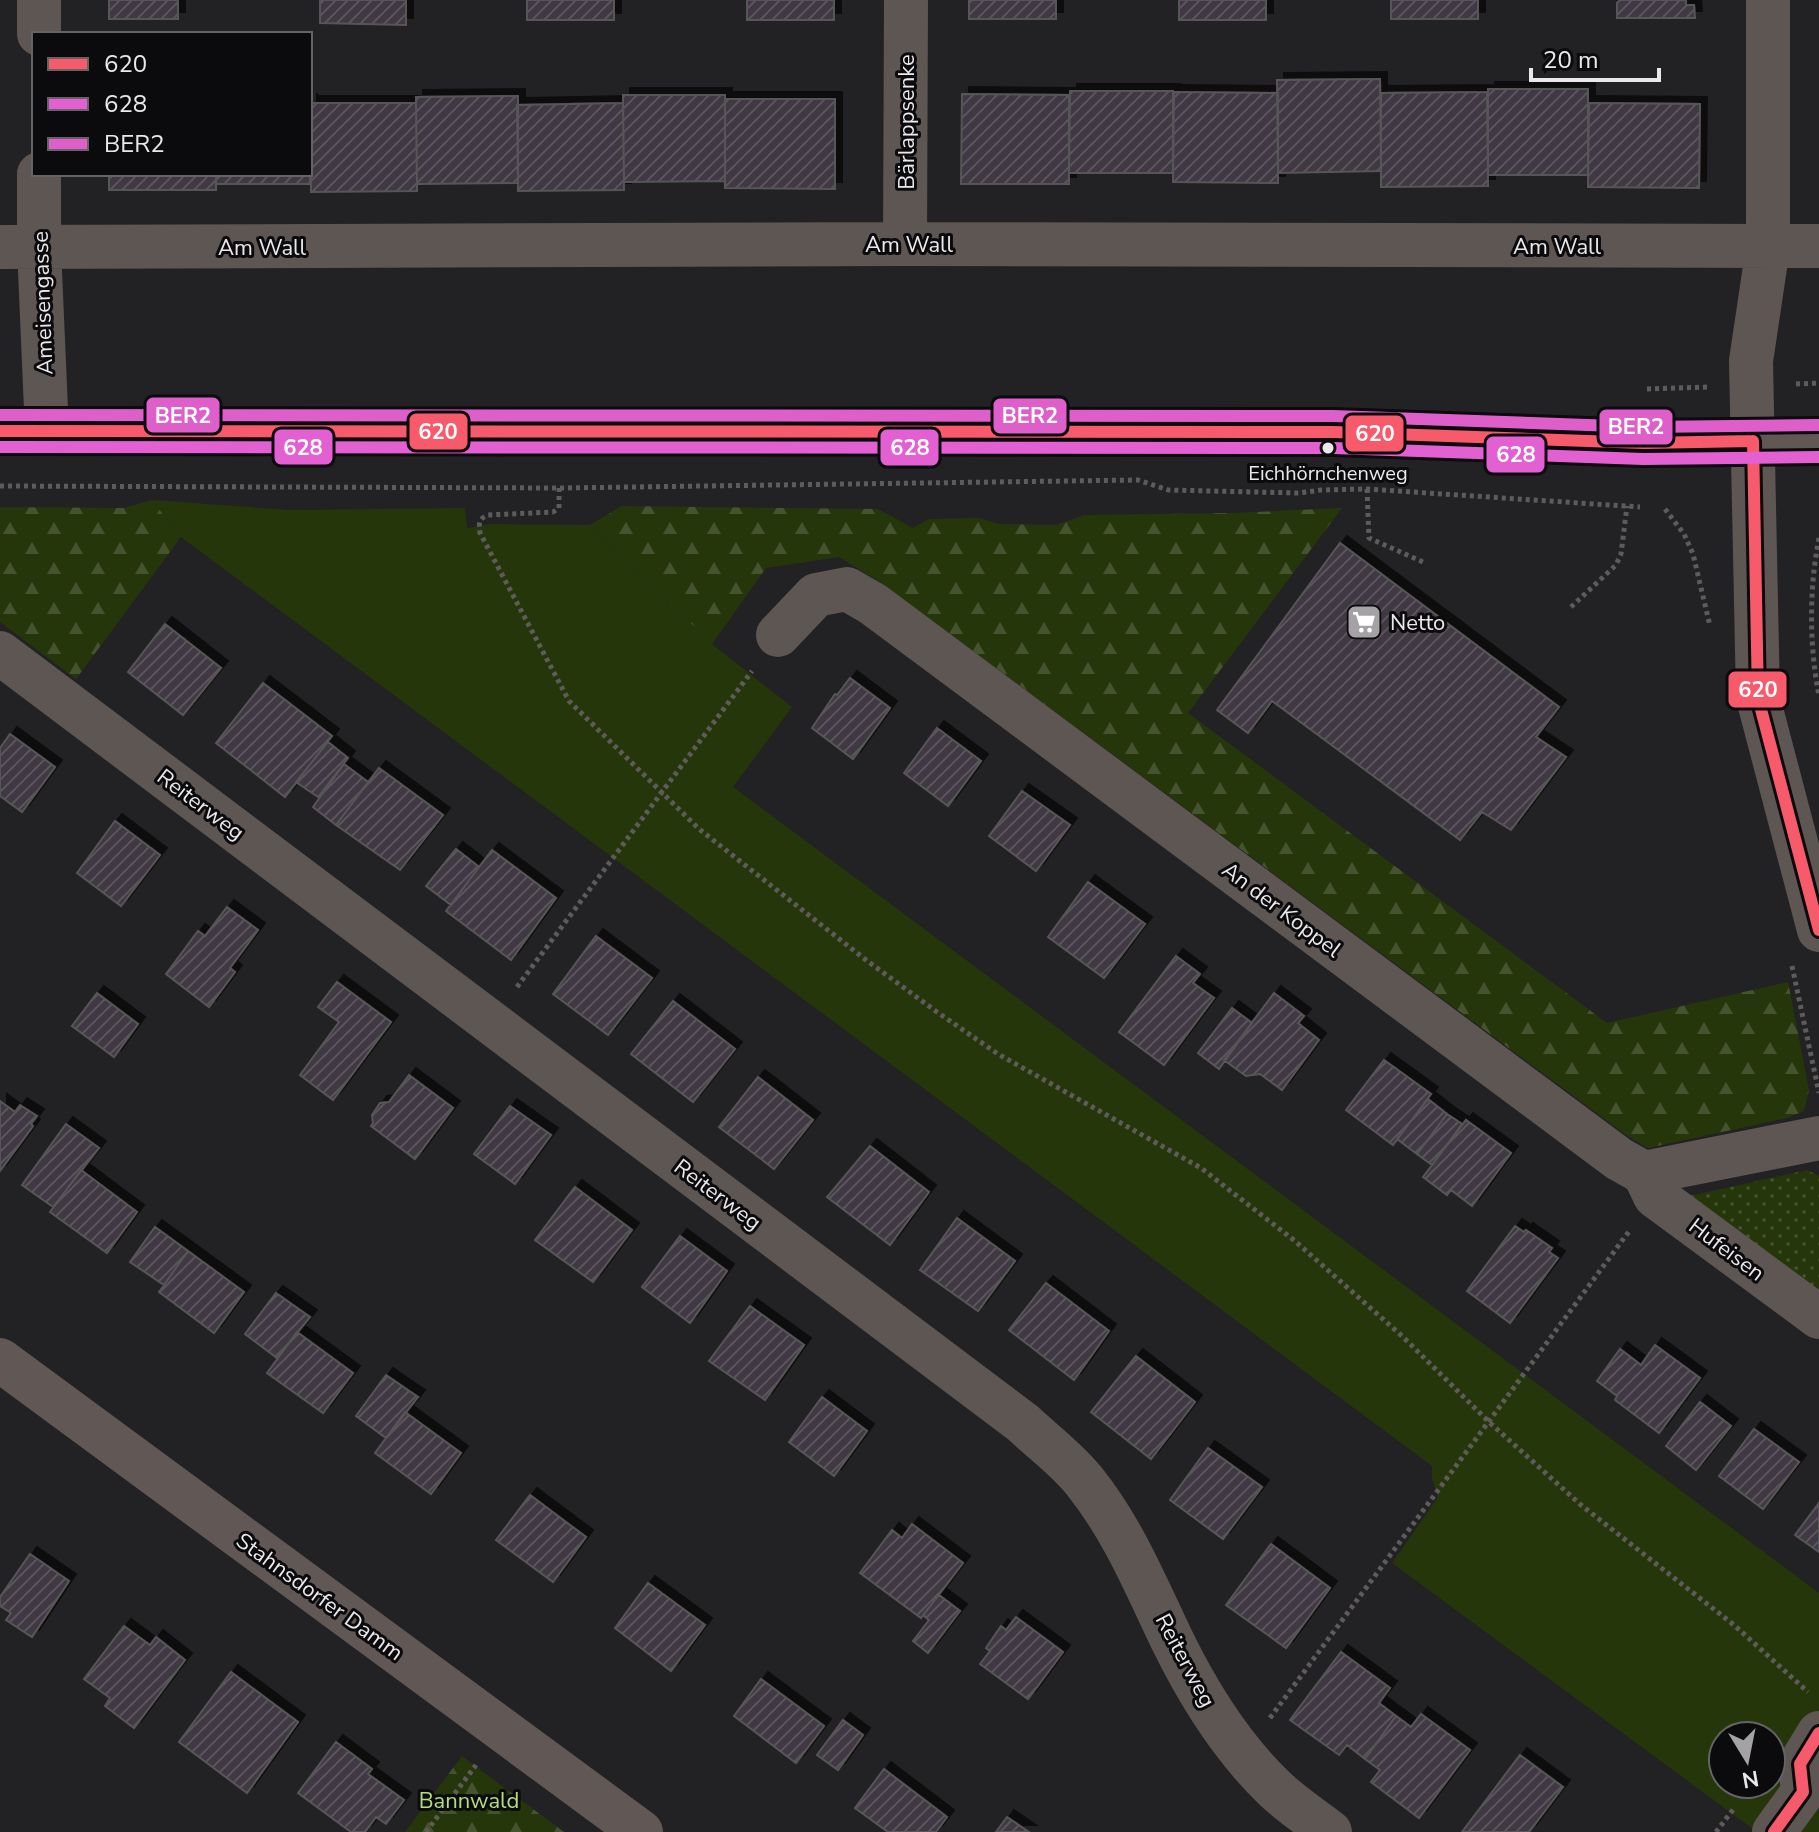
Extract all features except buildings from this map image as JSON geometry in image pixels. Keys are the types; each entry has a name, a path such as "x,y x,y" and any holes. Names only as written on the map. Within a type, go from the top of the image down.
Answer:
{"street":[{"path":"39,0 39,32"},
{"name":"Bärlappsenke","path":"905,244 906,0"},
{"path":"1768,0 1768,247 1751,361 1758,698 1819,930"},
{"name":"Ameisengasse","path":"38,176 20,248 47,432"},
{"name":"Am Wall","path":"20,248 905,244 1819,246"},
{"path":"0,431 1333,432 1644,443 1819,441"},
{"name":"An der Koppel","path":"778,635 816,595 847,589 873,604 1650,1185"},
{"name":"Reiterweg","path":"0,653 1023,1423 1084,1480 1142,1571 1173,1643 1205,1699 1243,1754 1273,1788 1330,1832"},
{"path":"1650,1185 1819,1138"},
{"name":"Hufeisen","path":"1650,1185 1819,1317"},
{"name":"Stahnsdorfer Damm","path":"0,1360 641,1832"},
{"path":"1774,1832 1811,1787 1800,1764 1818,1716"}],"path":[{"path":"0,486 559,488 1138,480 1168,490 1299,493 1367,489 1640,507"},
{"path":"559,488 559,508 553,512 488,515 482,517 479,523 480,533 569,701 699,829 937,1012 998,1054 1201,1168 1295,1241 1402,1336 1489,1422 1581,1505 1734,1625 1818,1716"},
{"path":"1367,489 1369,538 1423,562"},
{"path":"1571,607 1616,565 1621,554 1627,506"},
{"path":"1819,538 1811,579 1814,670 1819,696"},
{"path":"490,1023 664,793 778,635"},
{"path":"1243,1754 1489,1422 1650,1185"},
{"path":"426,1832 479,1761"}],"green space":[{"path":"152,500 181,537 76,679 0,622 0,507 124,508"},
{"path":"152,500 289,510 465,508 467,528 491,524 590,525 712,644 792,707 733,787 1819,1593 1819,1832 1757,1832 1714,1800 1787,1800 1787,1720 1707,1720 1707,1795 1392,1563 1438,1497 1432,1466 181,537"},
{"path":"622,506 878,509 913,528 929,519 980,518 999,524 1056,525 1084,515 1342,508 1188,713 1607,1023 1788,982 1809,1090 1804,1111 1787,1118 1648,1148 1629,1137 880,582 839,557 766,568 712,644 590,525"},
{"path":"1807,1170 1819,1176 1819,1296 1685,1197"},
{"name":"Bannwald","path":"462,1756 475,1766 564,1832 405,1832"}],"transit line":[{"name":"BER2","path":"0,415 1333,416 1644,427 1819,425"},
{"name":"620","path":"0,431 1333,432 1644,443 1753,441"},
{"name":"620","path":"1753,441 1758,698 1819,930"},
{"name":"628","path":"0,447 1333,448 1643,459 1819,457"},
{"name":"620","path":"1774,1832 1803,1792 1800,1764 1819,1733"}],"place":[{"name":"Eichhörnchenweg","path":"1328,448"},
{"name":"Netto","path":"1364,622"}]}
